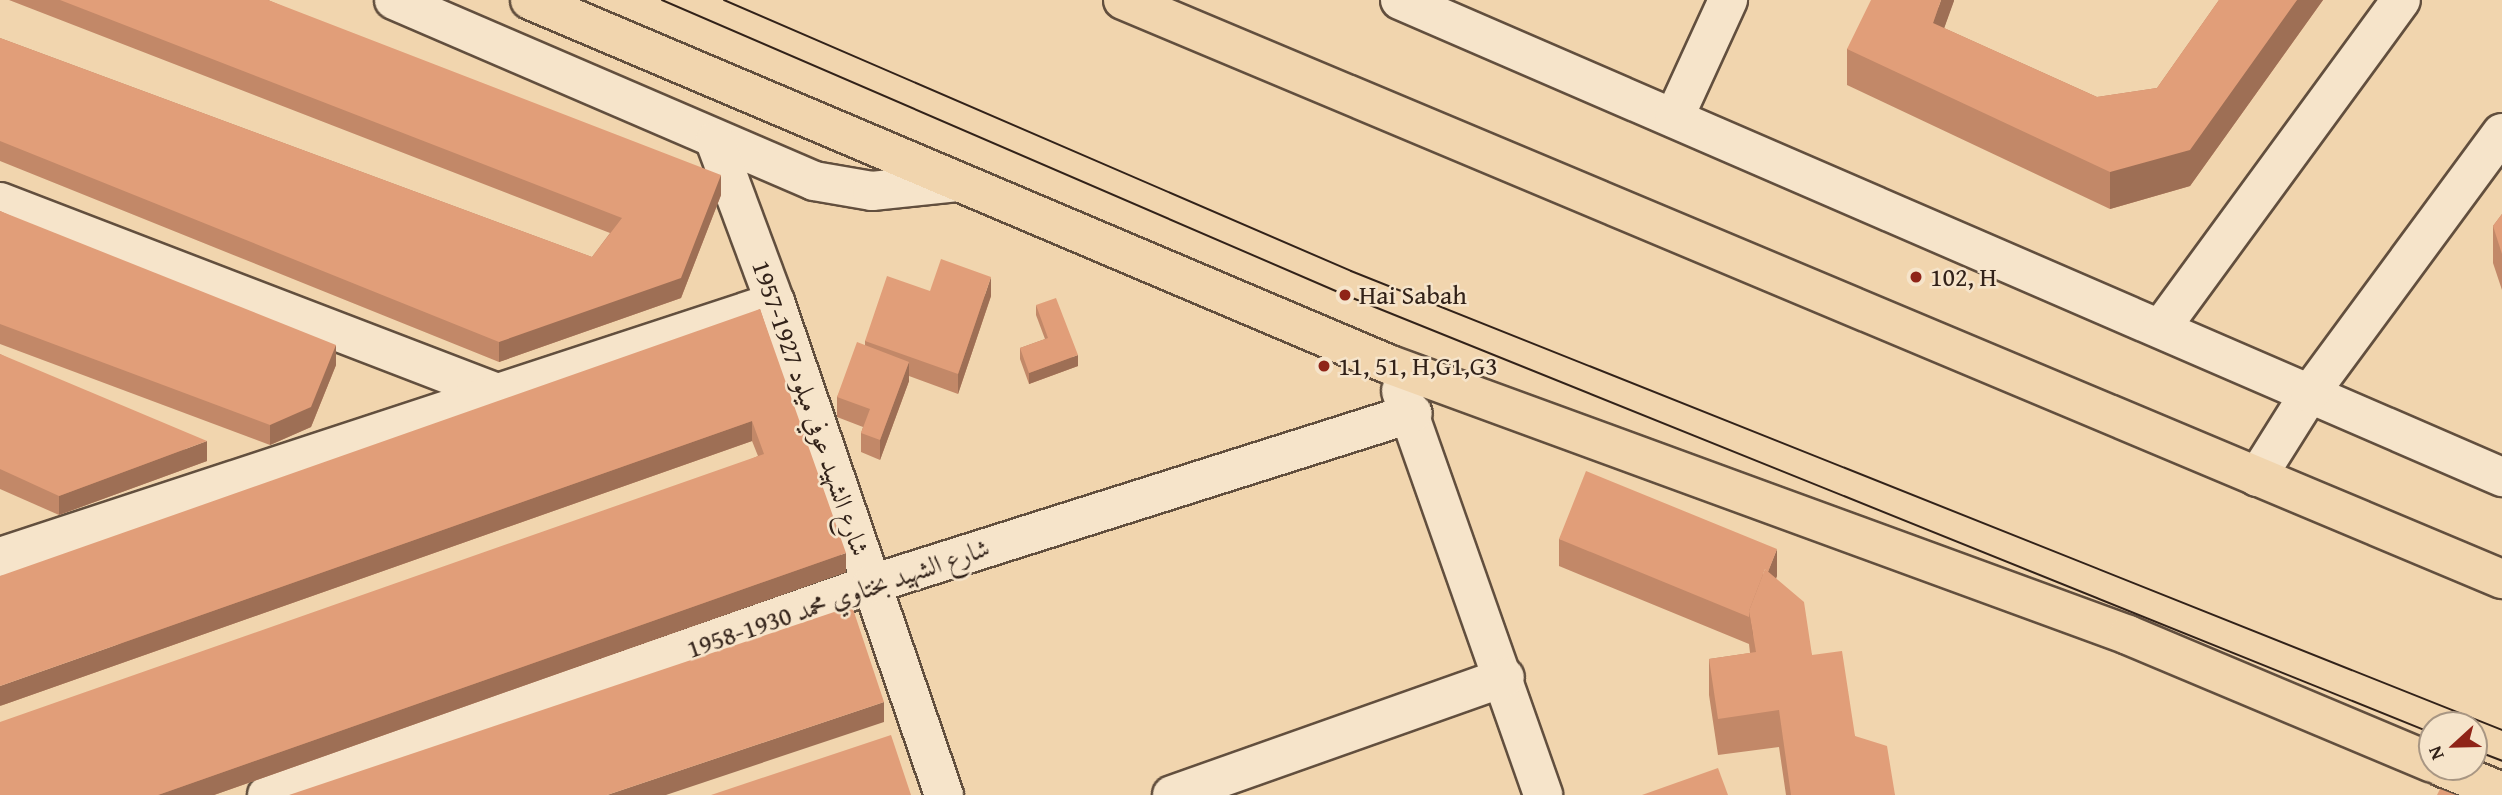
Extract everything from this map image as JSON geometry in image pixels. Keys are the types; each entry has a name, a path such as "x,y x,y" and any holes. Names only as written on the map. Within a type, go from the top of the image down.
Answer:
{"main road":[{"path":"530,0 1388,364 2128,635 2418,757"},
{"path":"1123,0 2502,579"},
{"path":"2476,781 2502,792"}],"street":[{"path":"394,0 715,141 825,183 872,191 958,182"},
{"path":"1400,0 2502,477"},
{"path":"1674,118 1728,0"},
{"path":"2161,328 2401,0"},
{"path":"2257,477 2310,393 2502,133"},
{"name":"شارع الشهيد عوفي ميلود 1927-1957","path":"715,141 775,302 944,795"},
{"path":"0,202 497,393"},
{"path":"0,557 775,302"},
{"path":"1388,364 1413,413 1543,795"},
{"name":"شارع الشهيد بختاوي محمد 1930-1958","path":"267,795 872,584 1413,413"},
{"path":"1172,795 1505,677"}],"building":[{"path":"60,0 268,0 721,175 681,278 499,342 0,141 0,38 592,257 622,218"},
{"path":"1871,0 1941,0 1933,23 2097,97 2157,88 2219,0 2297,0 2190,150 2110,172 1847,49"},
{"path":"0,211 336,345 311,407 270,425 0,324"},
{"path":"2502,214 2502,254 2493,226"},
{"path":"941,259 991,277 958,374 865,341 887,276 930,291"},
{"path":"1056,298 1078,355 1029,373 1020,348 1048,338 1036,305"},
{"path":"760,309 846,553 158,795 0,795 0,722 764,454 752,421 0,686 0,576"},
{"path":"857,342 909,362 880,440 861,433 870,409 837,397"},
{"path":"0,354 207,441 59,496 0,469"},
{"path":"1586,471 1777,549 1768,572 1765,569 1749,617 1559,539"},
{"path":"1765,569 1804,602 1812,655 1842,651 1855,736 1887,746 1895,795 1791,795 1779,710 1718,719 1709,659 1756,652 1749,611"},
{"path":"852,606 884,702 607,795 289,795"},
{"path":"891,735 911,795 711,795"},
{"path":"1718,768 1728,795 1642,795"},
{"path":"2440,789 2456,795 2437,795"}],"tram line":[{"path":"662,0 1345,295 2418,727"},
{"path":"724,0 1351,271 2502,730"},
{"path":"2488,756 2502,761"}],"place":[{"name":"102, H","path":"1916,277"},
{"name":"Hai Sabah","path":"1345,295"},
{"name":"11, 51, H,G1,G3","path":"1324,366"}]}
